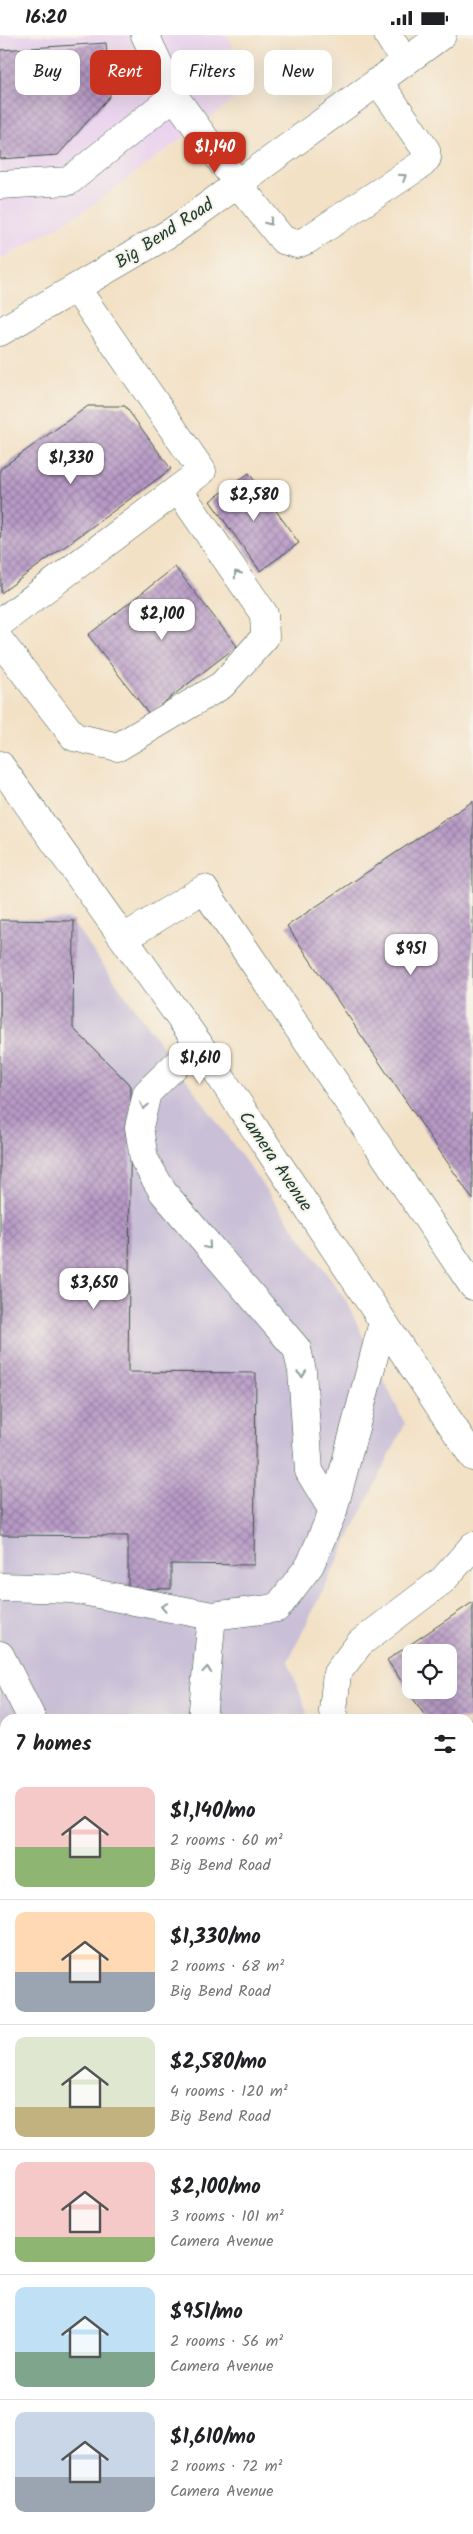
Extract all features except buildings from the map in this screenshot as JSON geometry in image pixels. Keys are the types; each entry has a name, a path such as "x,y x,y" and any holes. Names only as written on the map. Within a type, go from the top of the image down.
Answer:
{"street":[{"path":"145,35 174,96 238,184 283,240 297,243 307,240 422,164 427,158 426,151 378,81"},
{"path":"388,35 404,62"},
{"name":"Big Bend Road","path":"0,332 172,231 442,35"},
{"path":"0,185 69,181 174,96"},
{"path":"0,623 202,471 76,287"},
{"path":"0,641 74,737 118,747 222,685 265,637 264,614 178,489"},
{"name":"Camera Avenue","path":"0,765 198,1043 427,1387 464,1422 473,1457"},
{"path":"124,938 204,889 473,1286"},
{"path":"198,1043 147,1093 139,1127 144,1159 163,1192 297,1349 302,1371 309,1471 334,1511"},
{"path":"0,1587 72,1589 212,1616 277,1608 310,1565 334,1511 383,1322"},
{"path":"334,1714 337,1673 360,1643 443,1580 473,1546"},
{"path":"202,1714 212,1616"},
{"path":"0,1655 30,1714"}],"shaded area":[{"path":"0,35 228,35 233,50 171,50 171,95 236,95 236,98 84,211 0,260"},
{"path":"0,918 70,919 345,1299 405,1424 288,1661 307,1713 306,1714 0,1714"}]}
